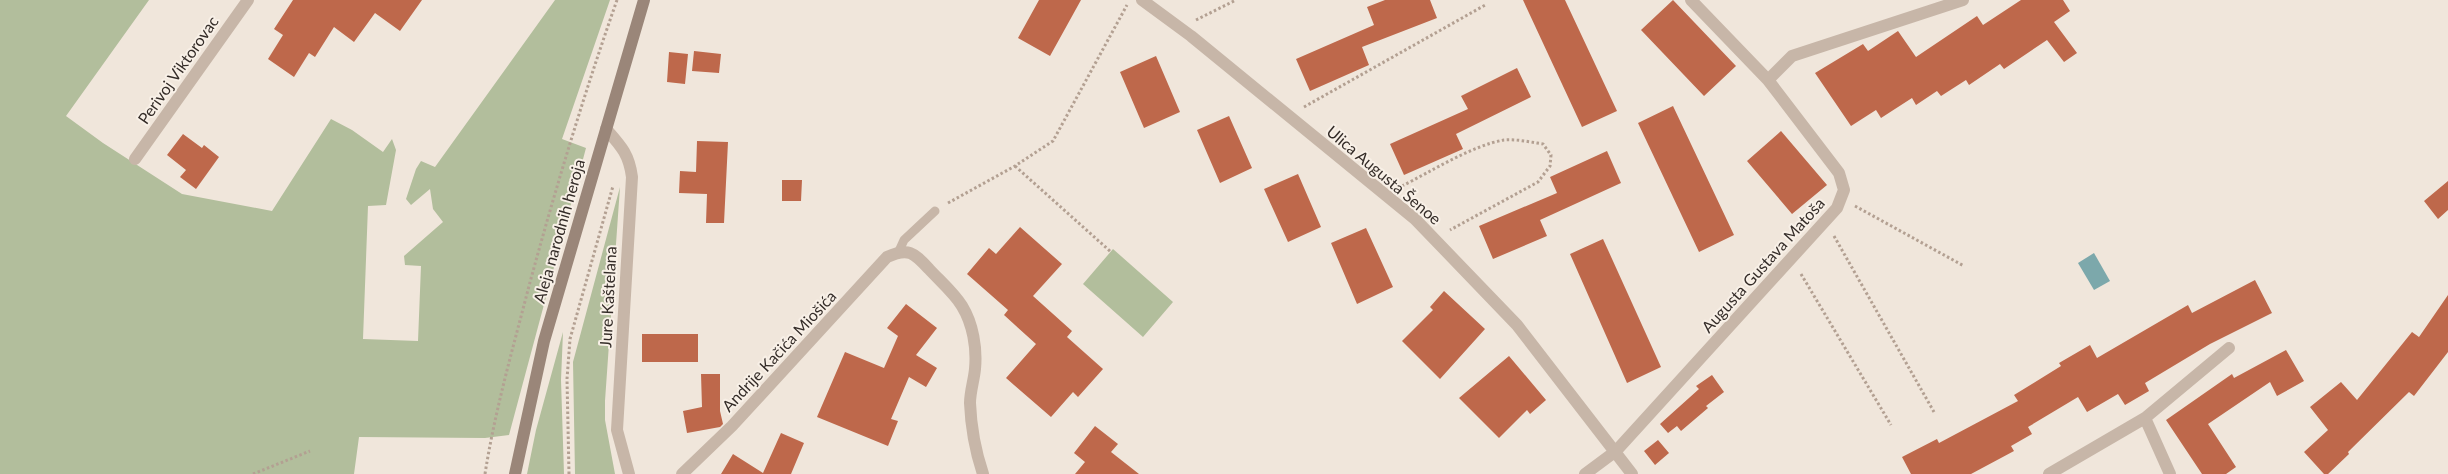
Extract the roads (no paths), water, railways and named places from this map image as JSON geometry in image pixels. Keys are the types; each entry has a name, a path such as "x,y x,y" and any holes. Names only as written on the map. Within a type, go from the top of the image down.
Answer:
{"main road":[{"name":"Aleja narodnih heroja","path":"514,474 544,341 644,0"}],"street":[{"name":"Perivoj Viktorovac","path":"135,159 248,0"},
{"name":"Ulica Augusta Šenoe","path":"1142,0 1180,28 1415,219 1517,325 1632,474"},
{"name":"Augusta Gustava Matoša","path":"1616,451 1837,208 1844,190 1839,173 1768,80 1691,0"},
{"path":"1768,80 1792,56 1963,0"},
{"name":"Jure Kaštelana","path":"606,130 622,146 630,160 632,177 617,430 629,474"},
{"path":"899,252 908,251 916,256 962,306 970,324 975,346 970,400 972,435 983,474"},
{"name":"Andrije Kačića Miošića","path":"682,474 745,412 878,266 887,257 899,252"},
{"path":"2049,474 2145,418 2229,348"},
{"path":"2145,418 2170,474"},
{"path":"1585,474 1616,451"}],"lane":[{"name":"Andrije Kačića Miošića","path":"899,252 904,240 935,211"}],"water":[{"path":"2094,253 2110,281 2094,290 2078,263"}]}
